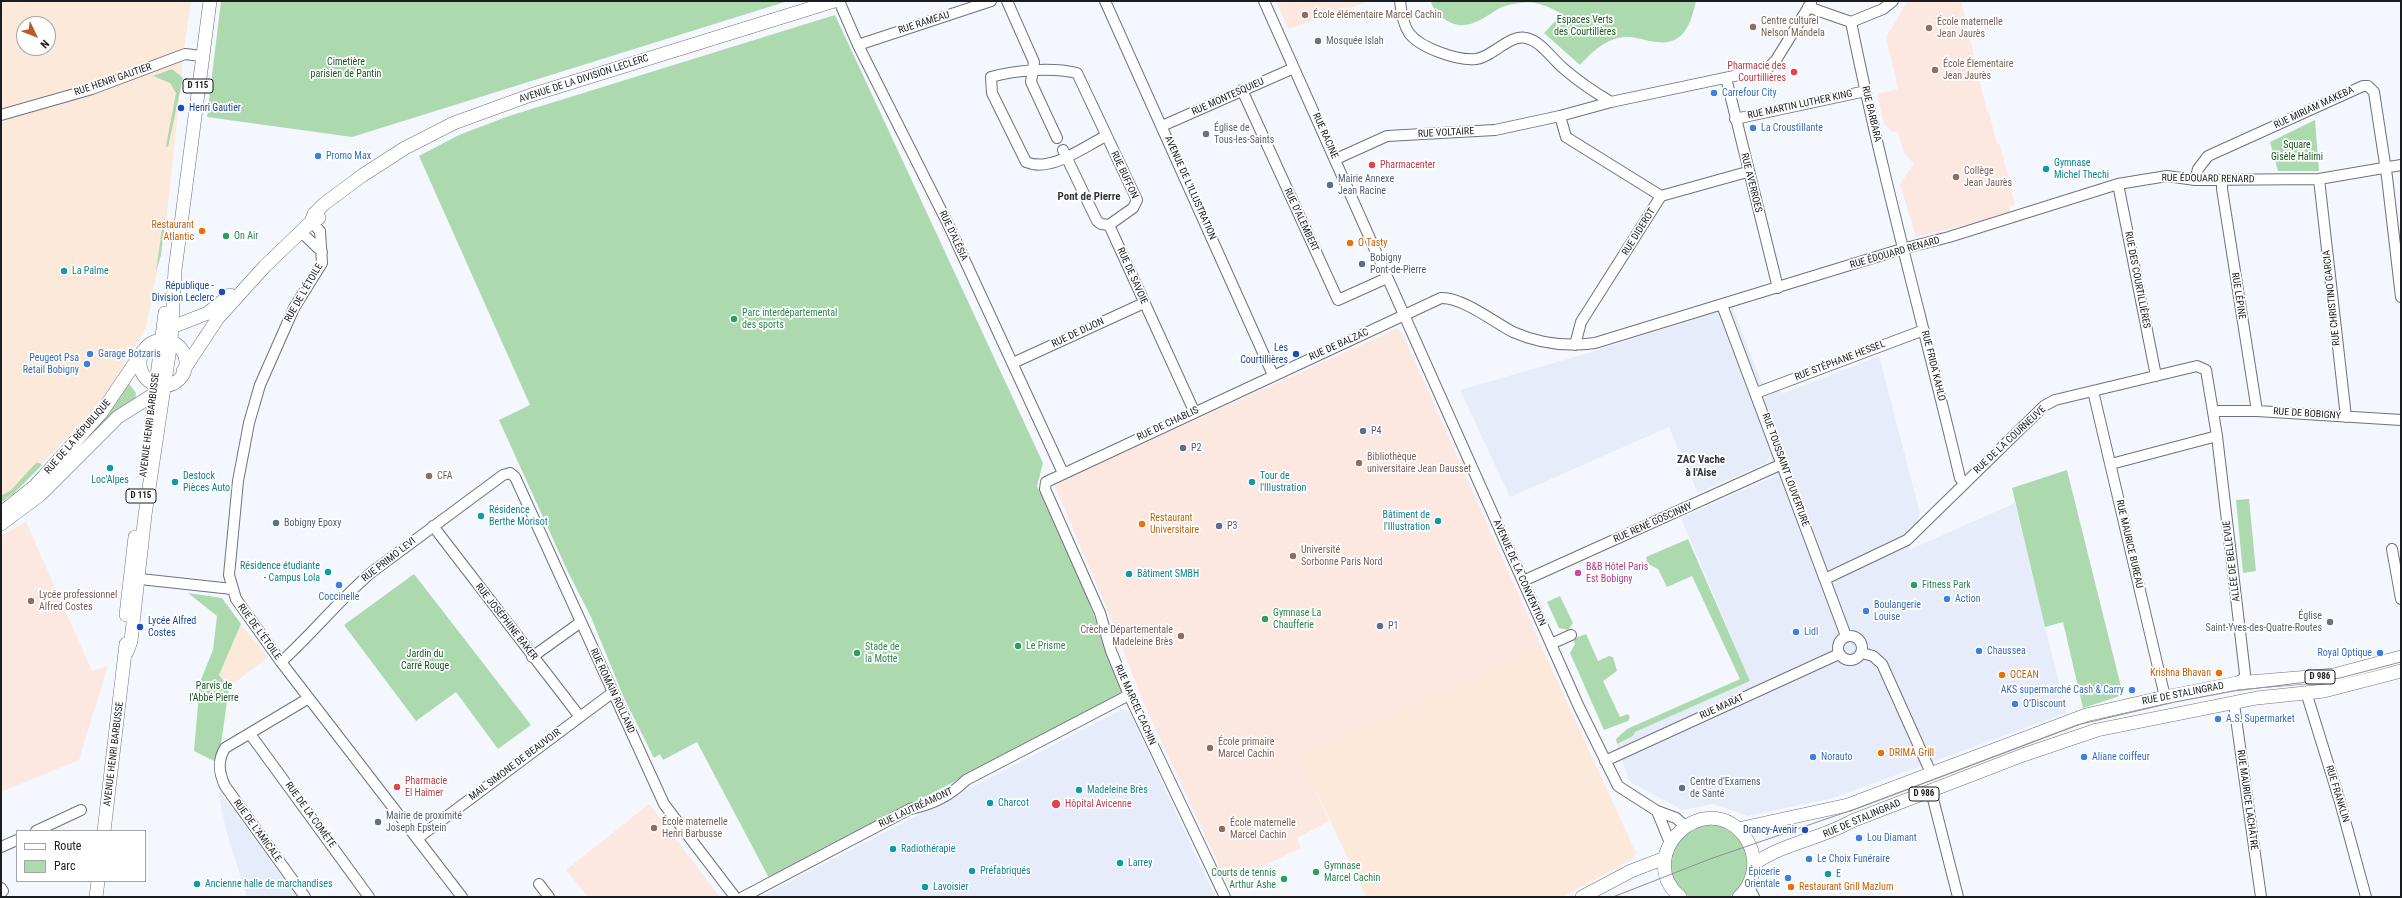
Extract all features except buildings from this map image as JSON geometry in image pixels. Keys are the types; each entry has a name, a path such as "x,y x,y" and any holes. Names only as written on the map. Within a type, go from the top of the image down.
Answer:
{"main road":[{"name":"AVENUE HENRI BARBUSSE","path":"172,327 175,270 210,1"},
{"name":"AVENUE DE LA DIVISION LECLERC","path":"183,371 218,318 266,266 311,222 326,212 347,188 405,148 474,115 834,1"},
{"name":"AVENUE DE LA DIVISION LECLERC","path":"166,341 172,327 208,313 226,299 254,272 266,266"},
{"name":"AVENUE HENRI BARBUSSE","path":"104,830 127,652 131,641 134,578 145,515 158,389 166,341 167,295 175,270"},
{"path":"158,389 147,379 141,370 140,360 143,351 151,343 166,341 179,346 184,355 186,364 183,371"},
{"name":"RUE DE LA RÉPUBLIQUE","path":"1,513 26,495 97,417 110,401 143,351"},
{"name":"RUE DE LA RÉPUBLIQUE","path":"1,524 40,495 118,416 158,389 173,382 183,371"},
{"name":"D 986","path":"2237,683 2334,675 2401,657"},
{"name":"D 986","path":"2234,704 2257,698 2350,685 2401,672"},
{"name":"RUE DE STALINGRAD","path":"1738,829 1848,805 2056,725 2165,696 2237,683 2234,704 2097,730 2023,755 1852,821 1834,832 1768,854 1754,864"},
{"path":"1674,896 1666,876 1665,858 1670,843 1685,826 1703,820 1717,820 1738,829 1750,845 1754,864 1748,885 1738,897"},
{"path":"1582,897 1631,871 1665,858"},
{"path":"96,897 98,882"}],"street":[{"name":"RUE D'ALÉSIA","path":"839,1 858,45 948,224 1063,473"},
{"name":"RUE RAMEAU","path":"858,45 991,1"},
{"path":"1007,1 1034,62 1031,82 1057,138"},
{"name":"AVENUE DE L'ILLUSTRATION","path":"1105,1 1273,375"},
{"name":"RUE RACINE","path":"1264,1 1336,159 1387,278 1405,315"},
{"path":"1400,1 1401,12 1410,33 1425,46 1447,55 1476,59 1496,52 1511,40 1524,38 1534,41 1563,68 1611,102"},
{"path":"1810,4 1851,22 1877,12 1893,1"},
{"name":"RUE VOLTAIRE","path":"1336,159 1387,136 1495,130 1560,116 1611,102 1766,69 1776,60 1810,4"},
{"name":"RUE BARBARA","path":"1851,22 1902,249"},
{"name":"RUE HENRI GAUTIER","path":"1,115 92,89 185,54 202,56"},
{"name":"RUE MONTESQUIEU","path":"1162,126 1294,68"},
{"path":"1022,70 1066,70 1076,73 1106,136 1064,153 1047,165 1034,165 1026,162 992,93 990,82 991,77 1022,70"},
{"name":"RUE AVERROES","path":"1726,78 1748,172 1778,288"},
{"name":"RUE MIRIAM MAKEBA","path":"2195,180 2198,169 2208,156 2363,86 2373,90 2385,168"},
{"name":"RUE D'ALEMBERT","path":"1242,90 1338,300 1387,278"},
{"name":"RUE MARTIN LUTHER KING","path":"1735,119 1866,91"},
{"path":"1560,116 1566,137 1661,196 1748,172"},
{"name":"RUE BUFFON","path":"1106,136 1137,200 1133,208 1109,225"},
{"name":"RUE DE SAVOIE","path":"1064,153 1097,220 1101,224 1109,225 1194,411"},
{"name":"RUE ÉDOUARD RENARD","path":"1405,315 1441,298 1448,298 1531,339 1548,344 1575,345 1595,343 1902,249 1949,237 2118,184 2167,176 2195,180 2319,179 2401,165"},
{"path":"2385,168 2401,297"},
{"name":"RUE CHRISTINO GARCIA","path":"2319,179 2346,417"},
{"name":"RUE LÉPINE","path":"2222,180 2222,189 2257,411"},
{"name":"RUE DES COURTILLIÈRES","path":"2118,184 2156,376"},
{"name":"RUE DIDEROT","path":"1575,345 1581,322 1661,196"},
{"name":"RUE DE L'ÉTOILE","path":"311,222 320,231 322,252 321,266 302,293 273,352 260,384 249,423 238,481 229,575 232,589 236,599 281,662 462,897"},
{"name":"RUE DE L'ÉTOILE","path":"301,232 322,252"},
{"name":"RUE FRIDA KAHLO","path":"1902,249 1924,330 1960,478 1964,482"},
{"name":"RUE DE DIJON","path":"1013,364 1144,303"},
{"name":"RUE TOUSSAINT LOUVERTURE","path":"1722,305 1846,636"},
{"name":"RUE DE BALZAC","path":"1273,375 1405,315"},
{"name":"AVENUE DE LA CONVENTION","path":"1405,315 1551,644 1605,761 1620,789 1657,812 1676,818 1685,826"},
{"name":"RUE STÉPHANE HESSEL","path":"1756,393 1924,330"},
{"name":"RUE DE LA COURNEUVE","path":"1825,578 1907,540 1964,482 2044,406 2055,400 2198,366 2206,370 2214,411"},
{"name":"RUE DE CHABLIS","path":"1063,473 1273,375"},
{"name":"RUE MAURICE BUREAU","path":"2093,391 2165,696"},
{"name":"RUE DE BOBIGNY","path":"2214,411 2257,411 2401,420"},
{"name":"ALLÉE DE BELLEVUE","path":"2214,411 2245,674 2245,676 2237,683"},
{"path":"2111,464 2217,436"},
{"name":"RUE RENÉ GOSCINNY","path":"1523,581 1782,464"},
{"name":"RUE PRIMO LEVI","path":"281,662 334,611 354,587 432,526 503,475 510,473"},
{"name":"RUE ROMAIN ROLLAND","path":"510,473 514,476 664,804 734,897"},
{"name":"RUE MARCEL CACHIN","path":"1063,473 1046,482 1045,489 1100,613 1111,651 1129,696 1225,897"},
{"name":"RUE JOSÉPHINE BAKER","path":"432,526 580,717"},
{"path":"2392,549 2401,599"},
{"path":"134,578 232,589"},
{"path":"532,657 580,622"},
{"path":"1551,644 1571,635"},
{"path":"1846,636 1854,636 1861,641 1862,653 1852,661 1844,659 1839,654 1838,645 1846,636"},
{"path":"1862,653 1873,656 1882,664 1931,773"},
{"name":"RUE MARAT","path":"1605,761 1839,654"},
{"name":"RUE FRANKLIN","path":"2306,692 2340,802 2366,897"},
{"name":"MAIL SIMONE DE BEAUVOIR","path":"418,838 612,693"},
{"name":"RUE LAUTRÉAMONT","path":"744,897 910,809 924,806 956,790 966,780 1129,696"},
{"path":"250,734 309,698"},
{"name":"RUE MAURICE LACHÂTRE","path":"2234,704 2261,897"},
{"name":"RUE DE L'AMICALE","path":"250,734 225,748 219,762 220,775 225,786 304,897"},
{"name":"RUE DE LA COMÈTE","path":"250,734 370,897"},
{"path":"1931,791 1958,897"},
{"path":"38,830 81,810"},
{"path":"1657,812 1670,843"},
{"path":"1,847 16,840"},
{"path":"538,884 548,897"},
{"path":"1748,885 1754,897"}],"shaded area":[{"path":"1,1 191,1 183,55 165,231 146,328 108,390 88,416 13,494 1,502"},
{"name":"École élémentaire Marcel Cachin","path":"1276,1 1370,1 1288,29"},
{"path":"1908,1 1961,1 1987,112 1989,112 1997,145 2000,144 2015,205 2009,206 2011,213 1916,237 1900,184 1914,164 1904,153 1898,131 1892,132 1884,124 1877,94 1898,89 1886,37"},
{"path":"1732,306 1763,386 1784,393 1879,356 1920,513 1909,550 2015,503 2066,713 1833,798 1748,816 1713,804 1683,810 1630,782 1616,744 1633,736 1635,732 1750,681 1681,518 1775,476 1770,455 1766,463 1698,493 1669,427 1510,497 1460,390 1592,352"},
{"name":"Université Sorbonne Paris Nord","path":"1396,329 1402,332 1542,647 1301,756 1329,821 1297,838 1301,848 1227,883 1142,699 1115,628 1054,484"},
{"name":"Lycée professionnel Alfred Costes","path":"26,522 92,671 108,666 79,760 1,792 1,536"},
{"path":"241,624 268,657 229,687 219,675"},
{"path":"1542,647 1636,853 1633,859 1562,897 1366,897 1300,756"},
{"name":"Hôpital Avicenne","path":"1123,709 1129,711 1215,897 760,897"},
{"path":"218,790 297,897 247,897 226,830"},
{"path":"649,804 720,897 588,897 566,870"}],"green space":[{"name":"Cimetière parisien de Pantin","path":"221,1 788,1 352,137 207,117"},
{"name":"Espaces Verts des Courtillères","path":"1431,1 1696,1 1689,25 1680,37 1666,42 1656,42 1632,37 1623,37 1610,41 1599,47 1580,65 1544,33 1562,14 1552,8 1530,2 1513,4 1500,8 1472,24 1458,25 1451,23 1437,13"},
{"name":"Parc interdépartemental des sports","path":"835,15 1043,463 1037,486 1081,581 1122,690 1119,696 769,878 697,742 663,760 660,754 654,758 624,698 591,617 567,570 499,420 530,405 419,156 459,135 509,116"},
{"path":"172,69 183,78 168,147 166,146 176,93 170,83 153,76"},
{"name":"Square Gisèle Halimi","path":"2315,120 2319,171 2278,171 2270,142"},
{"path":"162,229 164,229 161,255 156,271"},
{"path":"128,382 136,393 135,401 51,479"},
{"path":"36,463 40,463 42,465 13,494 1,502 1,496 11,490"},
{"path":"2067,470 2123,695 2083,708 2063,622 2045,627 2012,488"},
{"path":"2249,499 2256,571 2243,573 2236,500"},
{"path":"1688,539 1750,681 1635,732 1633,736 1617,744 1616,739 1627,729 1740,679 1692,576 1667,587 1658,569 1648,564 1646,557"},
{"name":"Jardin du Carré Rouge","path":"414,574 531,725 498,749 456,692 416,721 344,625"},
{"name":"Parvis de l'Abbé Pierre","path":"188,593 222,598 241,624 219,675 229,687 221,744 214,761 194,751 200,682 213,650 217,616"},
{"path":"1560,596 1573,623 1568,630 1559,628 1547,602"},
{"path":"1586,634 1598,661 1609,656 1613,657 1617,671 1603,681 1620,717 1628,714 1630,717 1628,721 1604,730 1570,653 1575,644 1573,639"},
{"path":"1700,824 1717,824 1730,830 1738,837 1744,847 1747,858 1747,869 1744,880 1738,889 1729,897 1689,897 1674,881 1669,864 1676,841"}],"tram line":[{"path":"1613,897 1710,859 1855,809 2077,725 2175,702 2234,691 2340,678 2401,662"}],"place":[{"name":"École élémentaire Marcel Cachin","path":"1305,15"},
{"name":"Centre culturel Nelson Mandela","path":"1753,27"},
{"name":"École maternelle Jean Jaurès","path":"1929,28"},
{"name":"Mosquée Islah","path":"1318,41"},
{"name":"École Élementaire Jean Jaurès","path":"1935,70"},
{"name":"Pharmacie des Courtillières","path":"1794,72"},
{"name":"Carrefour City","path":"1714,93"},
{"name":"Henri Gautier","path":"181,108"},
{"name":"La Croustillante","path":"1753,128"},
{"name":"Église de Tous-les-Saints","path":"1206,134"},
{"name":"Promo Max","path":"318,156"},
{"name":"Pharmacenter","path":"1372,165"},
{"name":"Gymnase Michel Thechi","path":"2046,169"},
{"name":"Collège Jean Jaurès","path":"1956,177"},
{"name":"Mairie Annexe Jean Racine","path":"1330,185"},
{"name":"Restaurant Atlantic","path":"202,231"},
{"name":"On Air","path":"226,236"},
{"name":"O Tasty","path":"1350,243"},
{"name":"Bobigny Pont-de-Pierre","path":"1362,264"},
{"name":"La Palme","path":"64,271"},
{"name":"République - Division Leclerc","path":"222,292"},
{"name":"Parc interdépartemental des sports","path":"734,319"},
{"name":"Garage Botzaris","path":"90,354"},
{"name":"Les Courtillières","path":"1296,354"},
{"name":"Peugeot Psa Retail Bobigny","path":"87,364"},
{"name":"P4","path":"1363,431"},
{"name":"P2","path":"1183,448"},
{"name":"Bibliothèque universitaire Jean Dausset","path":"1359,463"},
{"name":"Loc'Alpes","path":"110,468"},
{"name":"CFA","path":"429,476"},
{"name":"Destock Pièces Auto","path":"175,482"},
{"name":"Tour de l'Illustration","path":"1252,482"},
{"name":"Résidence Berthe Morisot","path":"481,516"},
{"name":"Bâtiment de l'Illustration","path":"1438,521"},
{"name":"Bobigny Epoxy","path":"276,523"},
{"name":"Restaurant Universitaire","path":"1142,524"},
{"name":"P3","path":"1219,526"},
{"name":"Université Sorbonne Paris Nord","path":"1293,556"},
{"name":"Résidence étudiante - Campus Lola","path":"328,572"},
{"name":"B&B Hôtel Paris Est Bobigny","path":"1578,573"},
{"name":"Bâtiment SMBH","path":"1129,574"},
{"name":"Coccinelle","path":"339,585"},
{"name":"Fitness Park","path":"1914,585"},
{"name":"Action","path":"1947,599"},
{"name":"Lycée professionnel Alfred Costes","path":"31,601"},
{"name":"Boulangerie Louise","path":"1866,611"},
{"name":"Gymnase La Chaufferie","path":"1265,619"},
{"name":"Église Saint-Yves-des-Quatre-Routes","path":"2330,622"},
{"name":"P1","path":"1380,626"},
{"name":"Lycée Alfred Costes","path":"140,627"},
{"name":"Lidl","path":"1796,632"},
{"name":"Crèche Départementale Madeleine Brès","path":"1181,636"},
{"name":"Le Prisme","path":"1018,646"},
{"name":"Chaussea","path":"1979,651"},
{"name":"Stade de la Motte","path":"857,653"},
{"name":"Royal Optique","path":"2380,653"},
{"name":"Krishna Bhavan","path":"2219,673"},
{"name":"OCEAN","path":"2002,675"},
{"name":"AKS supermarché Cash & Carry","path":"2132,690"},
{"name":"O’Discount","path":"2015,704"},
{"name":"A.S. Supermarket","path":"2218,719"},
{"name":"École primaire Marcel Cachin","path":"1210,748"},
{"name":"DRIMA Grill","path":"1881,753"},
{"name":"Norauto","path":"1813,757"},
{"name":"Aliane coiffeur","path":"2084,757"},
{"name":"Pharmacie El Haimer","path":"397,787"},
{"name":"Centre d'Examens de Santé","path":"1682,788"},
{"name":"Madeleine Brès","path":"1079,790"},
{"name":"Charcot","path":"990,803"},
{"name":"Hôpital Avicenne","path":"1056,804"},
{"name":"Mairie de proximité Joseph Epstein","path":"378,822"},
{"name":"École maternelle Henri Barbusse","path":"654,828"},
{"name":"École maternelle Marcel Cachin","path":"1222,829"},
{"name":"Drancy-Avenir","path":"1805,830"},
{"name":"Lou Diamant","path":"1859,838"},
{"name":"Radiothérapie","path":"893,849"},
{"name":"Le Choix Funéraire","path":"1809,859"},
{"name":"Larrey","path":"1120,863"},
{"name":"Préfabriqués","path":"972,871"},
{"name":"Gymnase Marcel Cachin","path":"1316,872"},
{"name":"E","path":"1828,874"},
{"name":"Épicerie Orientale","path":"1788,878"},
{"name":"Courts de tennis Arthur Ashe","path":"1284,879"},
{"name":"Ancienne halle de marchandises","path":"197,884"},
{"name":"Lavoisier","path":"925,887"},
{"name":"Restaurant Grill Mazlum","path":"1791,887"}],"district":[{"name":"Pont de Pierre","path":"1089,197"},
{"name":"ZAC Vache à l'Aise","path":"1701,466"}]}
